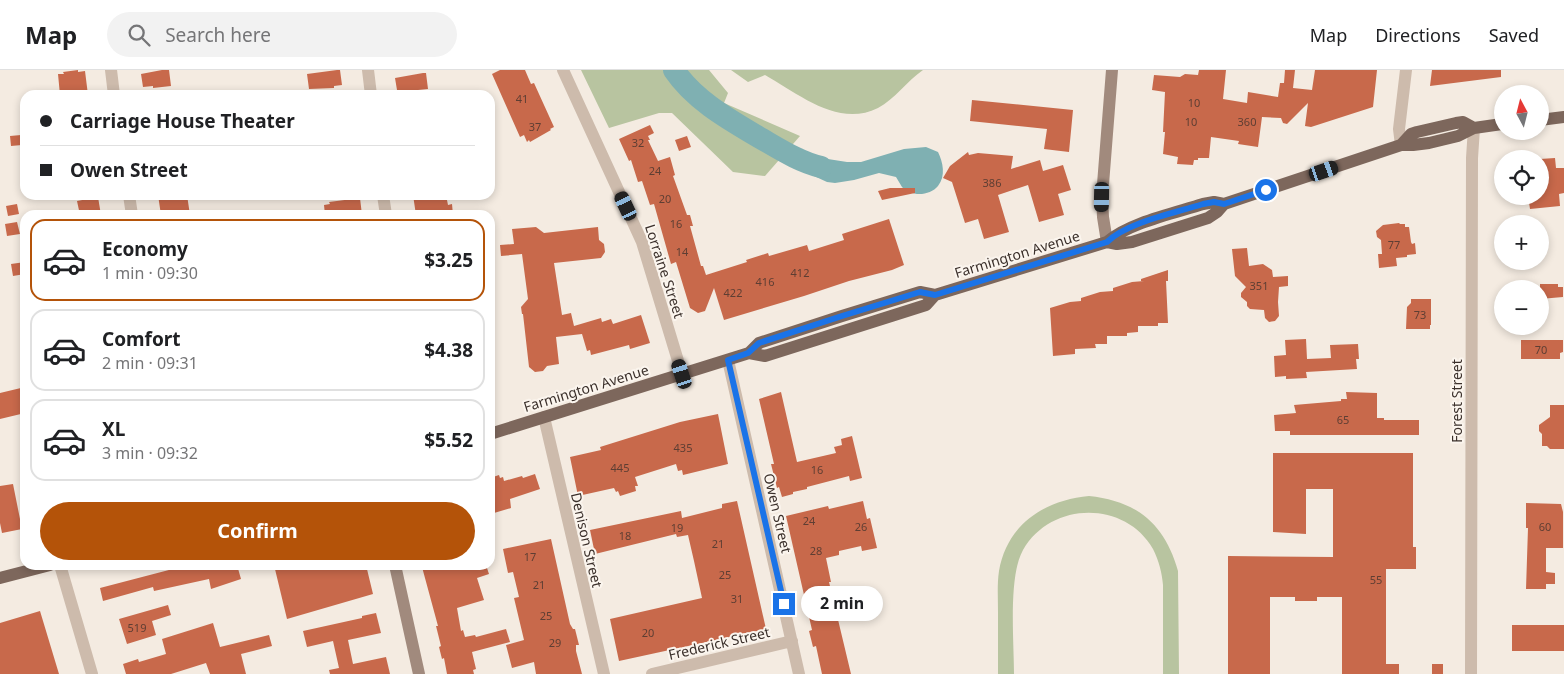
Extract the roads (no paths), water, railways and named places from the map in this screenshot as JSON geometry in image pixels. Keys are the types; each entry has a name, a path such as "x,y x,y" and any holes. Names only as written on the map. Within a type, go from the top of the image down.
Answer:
{"main road":[{"path":"1107,242 1102,217 1102,197 1112,70"},
{"path":"1549,119 1564,117"},
{"name":"Farmington Avenue","path":"495,432 748,353 765,356 831,336 926,306 935,295 1107,242 1124,244 1208,218 1224,204 1401,145 1411,134 1463,122 1474,128 1494,125"},
{"path":"0,578 31,570"},
{"path":"396,570 419,674"}],"street":[{"path":"111,70 113,90"},
{"path":"368,70 370,90"},
{"name":"Lorraine Street","path":"564,70 642,242 682,374"},
{"path":"1401,145 1399,129 1406,70"},
{"name":"Forest Street","path":"1471,674 1472,158 1474,128"},
{"name":"Owen Street","path":"728,360 799,674"},
{"name":"Denison Street","path":"544,417 603,672"},
{"path":"61,570 92,674"},
{"name":"Frederick Street","path":"652,674 792,641"}],"water":[{"path":"926,147 938,152 943,173 941,182 935,189 920,194 906,190 896,177 879,173 835,183 827,182 790,165 794,157 802,151 815,157 847,162 861,162 904,149"}],"waterway":[{"path":"674,70 692,91 726,117 791,155 821,167"}]}
